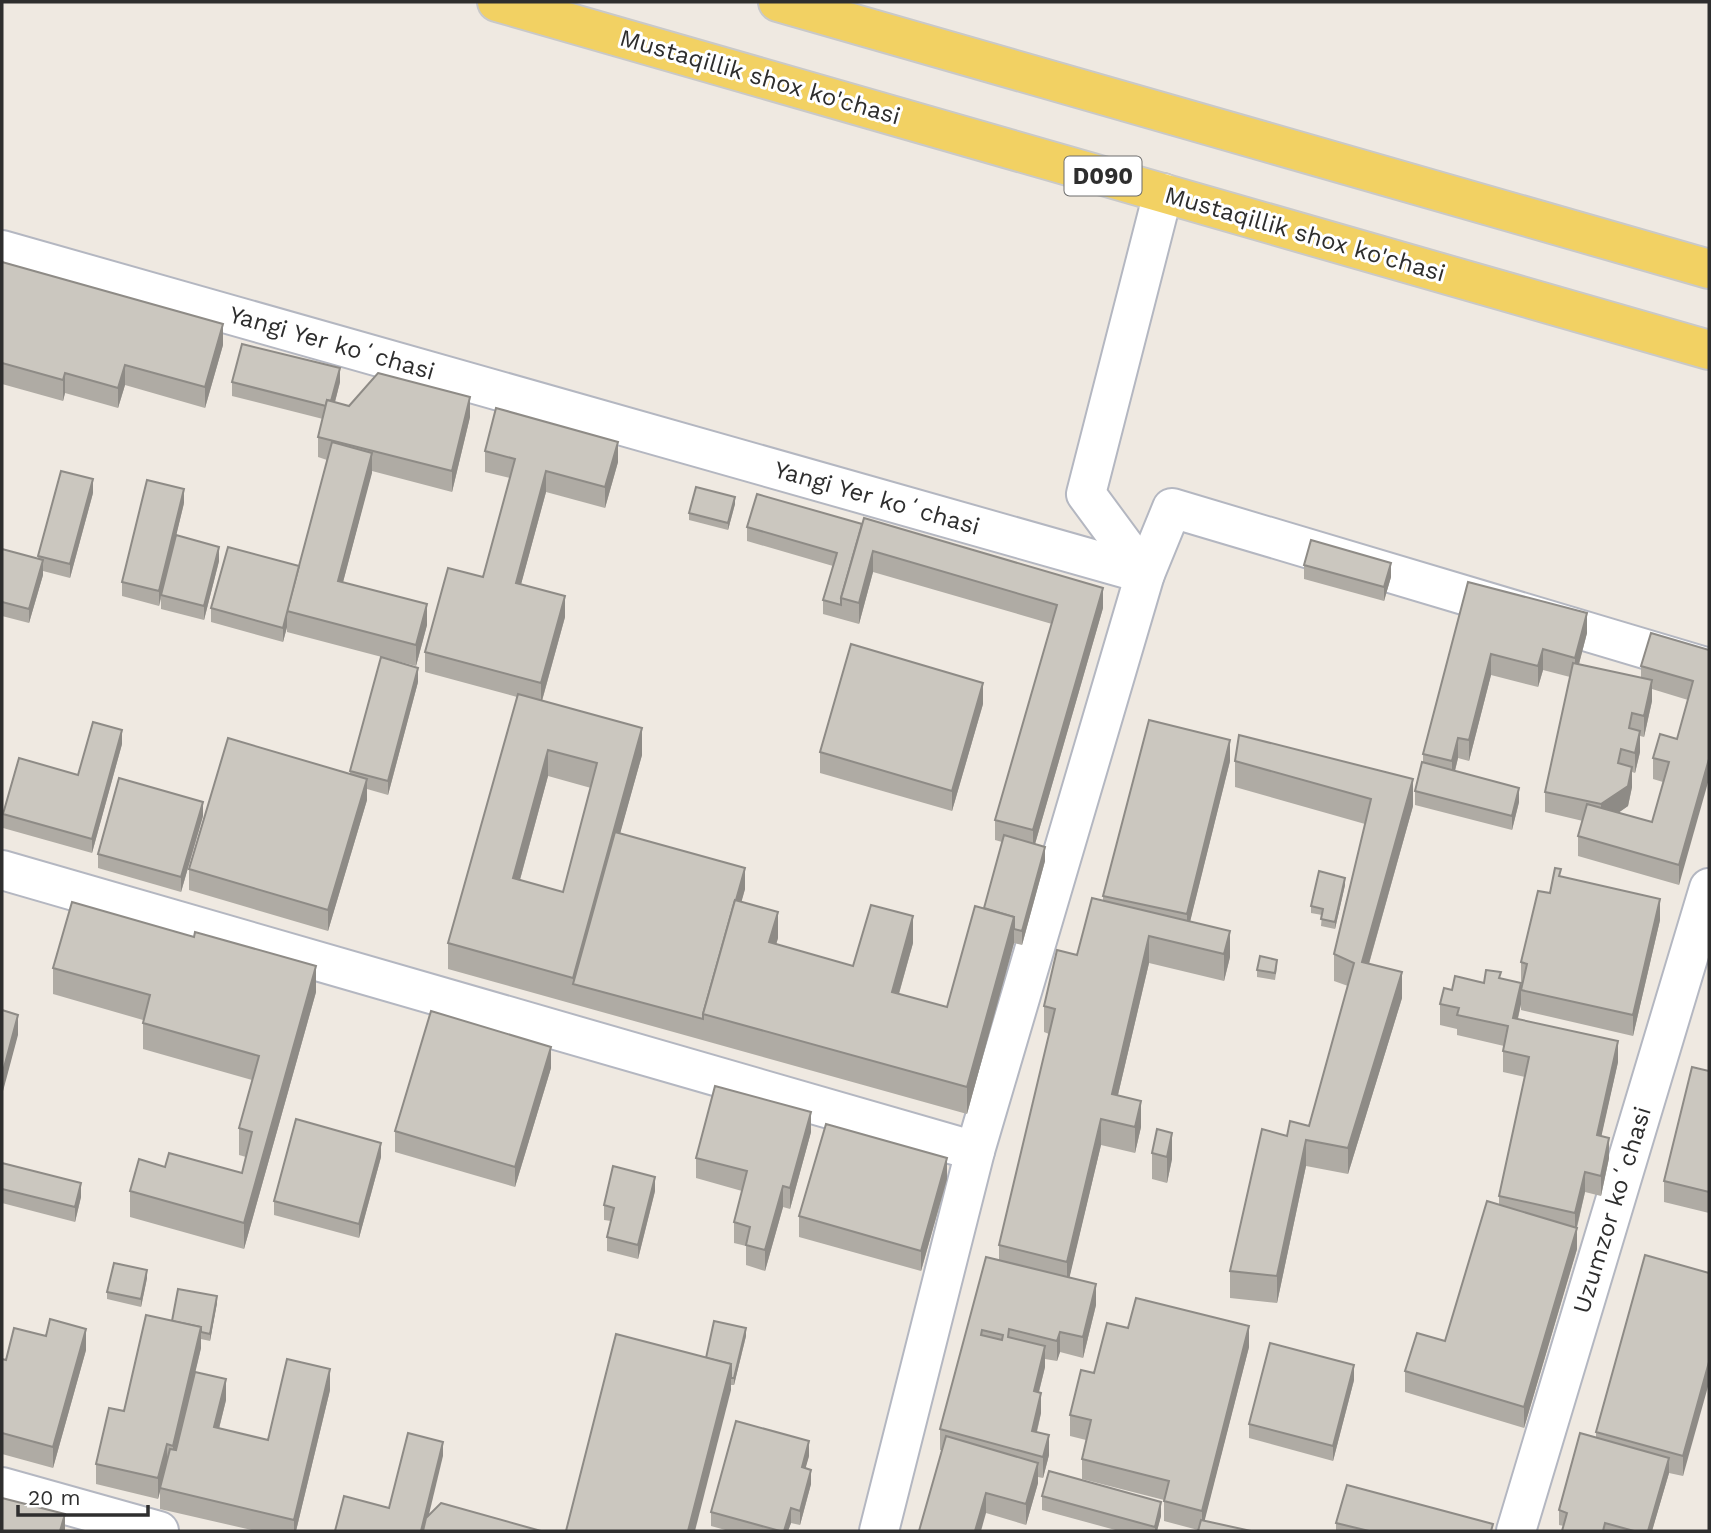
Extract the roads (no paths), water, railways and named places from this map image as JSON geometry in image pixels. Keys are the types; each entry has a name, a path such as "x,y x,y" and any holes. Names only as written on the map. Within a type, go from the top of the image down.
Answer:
{"main road":[{"name":"Mustaqillik shox ko'chasi","path":"497,2 1709,350"},
{"path":"778,2 1709,269"}],"street":[{"path":"1145,574 1086,494 1163,193"},
{"name":"Yangi Yer koʻchasi","path":"2,250 1145,574"},
{"path":"879,1531 975,1151 1145,574 1172,508 1709,668"},
{"path":"2,870 975,1151"},
{"name":"Uzumzor koʻchasi","path":"1516,1531 1709,888"},
{"path":"2,1487 159,1531"}]}
